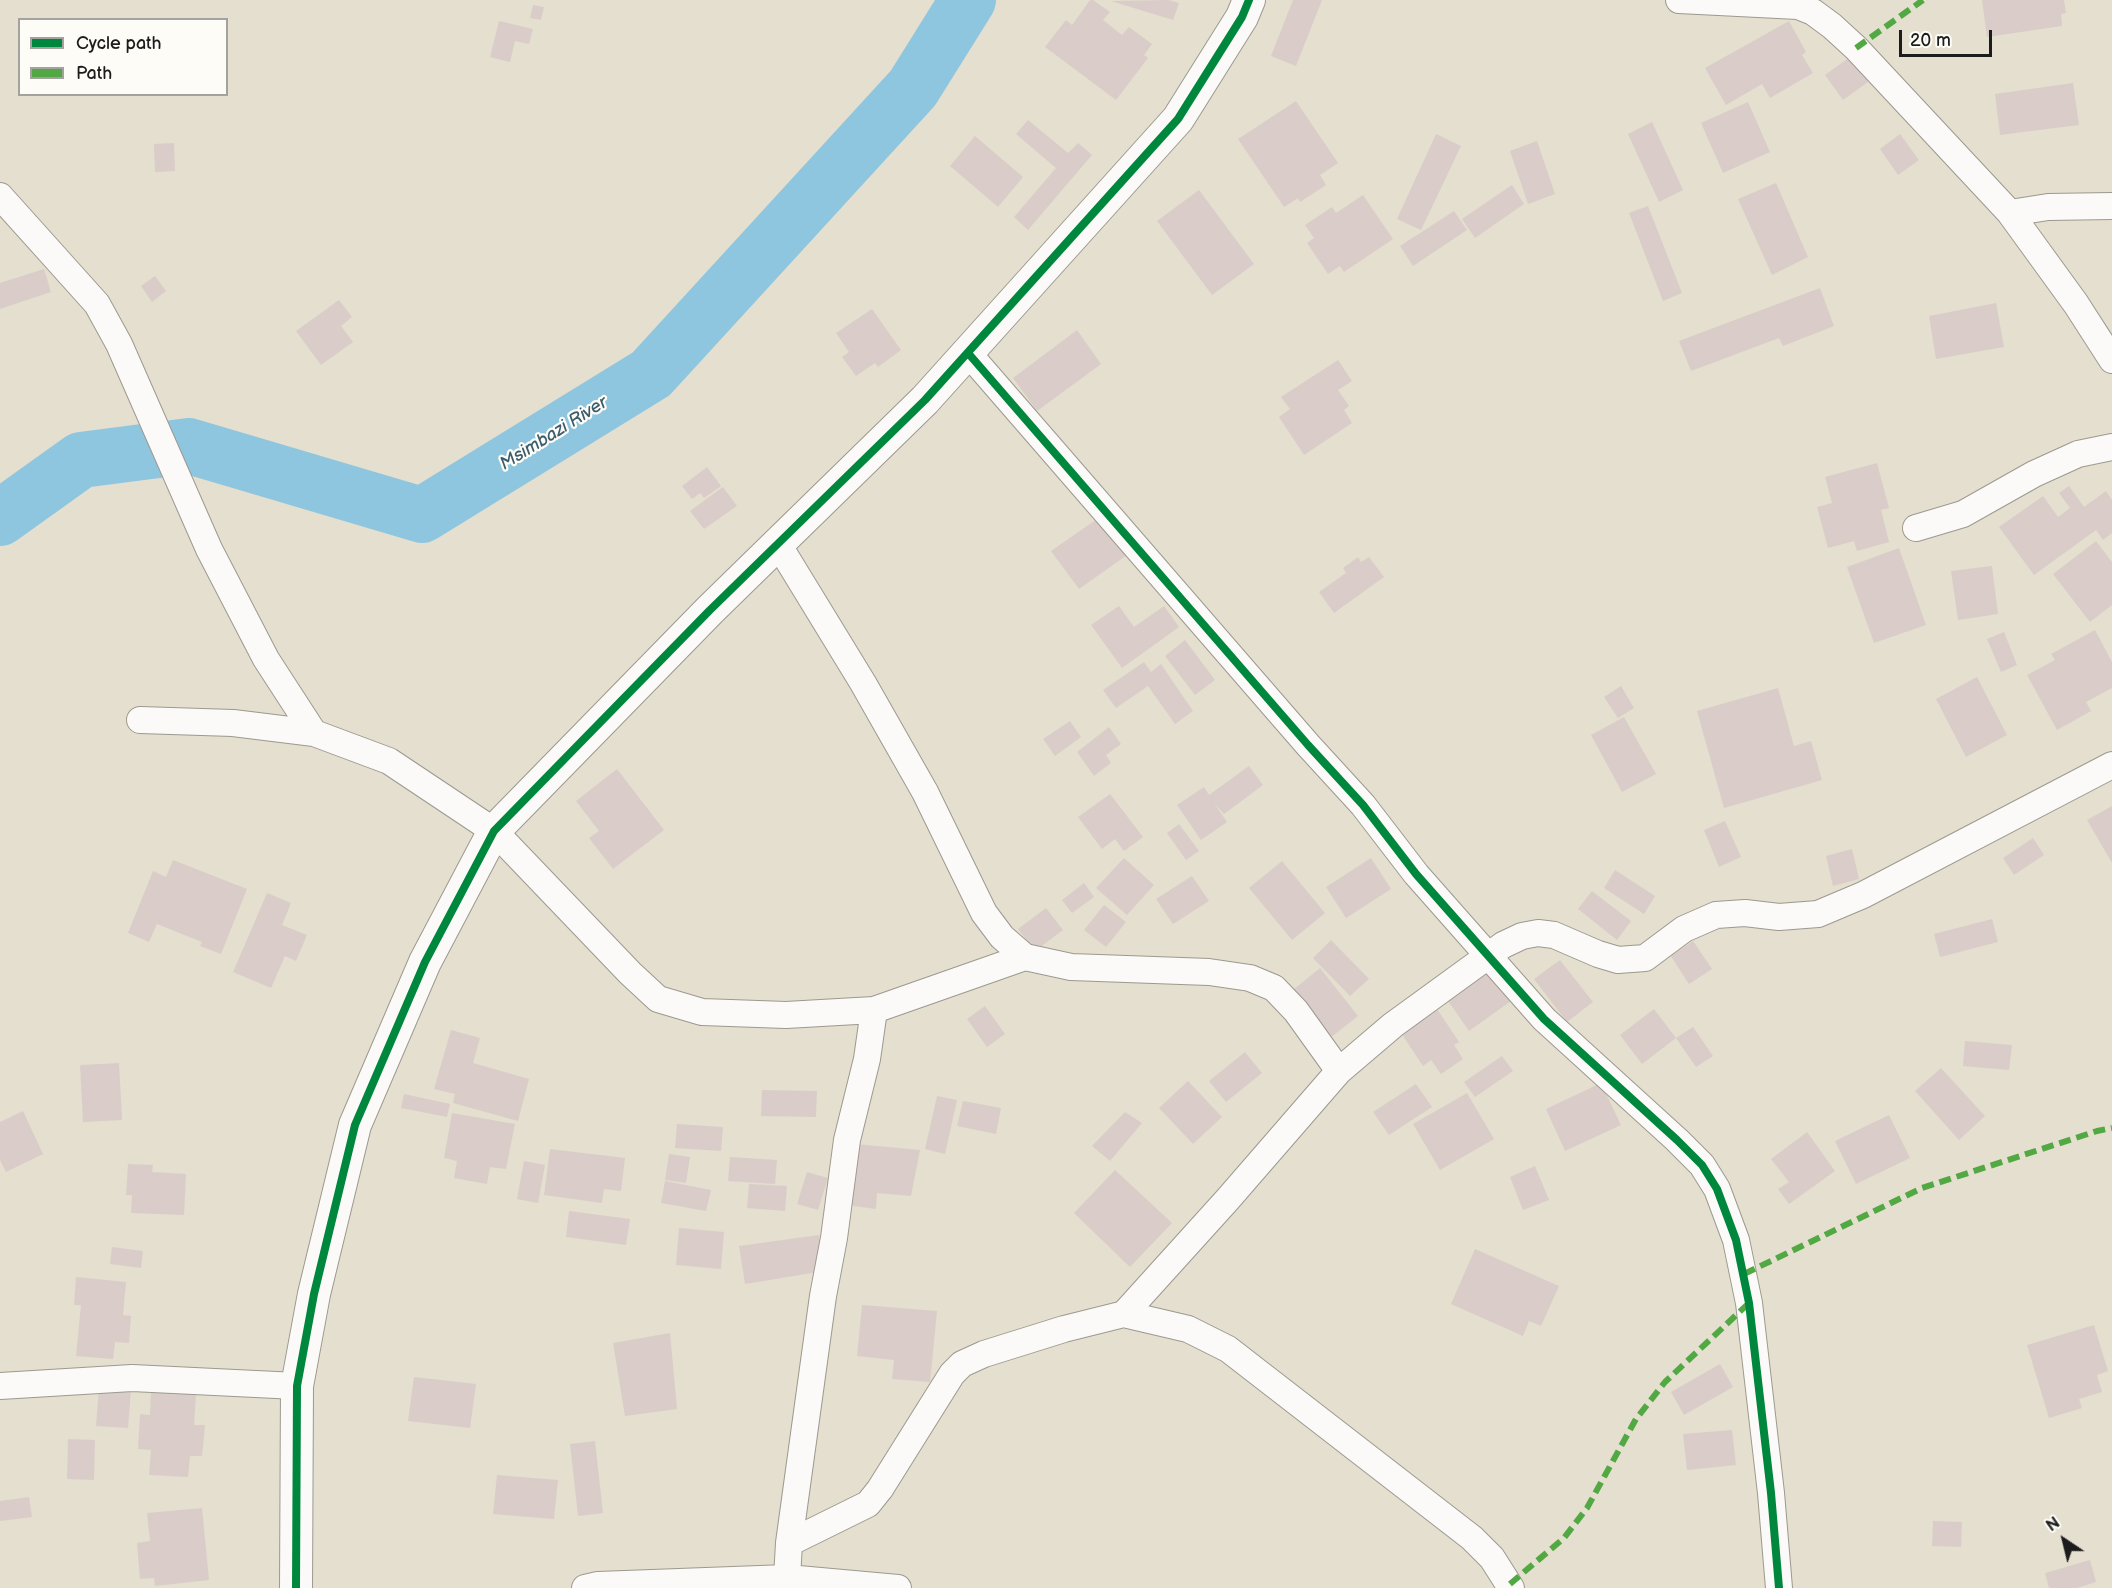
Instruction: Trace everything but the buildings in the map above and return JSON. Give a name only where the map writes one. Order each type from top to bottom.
[{"type":"street","points":[[296,1588],[297,1386],[314,1294],[355,1125],[425,962],[494,831],[710,610],[925,400],[1178,119],[1242,17],[1249,0]]},
{"type":"street","points":[[1679,0],[1798,6],[1813,12],[1856,48],[2010,213],[2076,304],[2112,360]]},
{"type":"street","points":[[0,196],[97,304],[119,344],[209,549],[266,659],[314,733]]},
{"type":"street","points":[[2010,213],[2048,207],[2112,206]]},
{"type":"street","points":[[968,352],[1308,745],[1363,805],[1416,874],[1544,1019],[1702,1164],[1717,1189],[1736,1240],[1749,1303],[1771,1493],[1779,1588]]},
{"type":"street","points":[[1916,528],[1963,514],[2034,474],[2078,454],[2112,447]]},
{"type":"street","points":[[778,544],[863,683],[925,792],[984,913],[1002,937],[1025,957],[1071,967],[1209,972],[1250,978],[1274,988],[1296,1011],[1339,1071]]},
{"type":"street","points":[[140,720],[233,723],[314,733],[389,761],[494,831],[658,999],[702,1012],[786,1016],[874,1010],[1025,957]]},
{"type":"street","points":[[1124,1314],[1339,1071],[1393,1025],[1503,945],[1522,936],[1538,933],[1554,935],[1618,960],[1645,958],[1684,929],[1716,915],[1745,913],[1779,917],[1818,914],[1863,895],[2112,765]]},
{"type":"street","points":[[787,1578],[789,1543],[823,1296],[834,1238],[847,1140],[867,1059],[874,1010]]},
{"type":"street","points":[[789,1543],[868,1504],[880,1489],[952,1374],[962,1364],[984,1354],[1041,1336],[1124,1314],[1188,1329],[1228,1349],[1472,1538],[1492,1558],[1511,1588]]},
{"type":"street","points":[[0,1386],[132,1378],[297,1386]]},
{"type":"street","points":[[585,1588],[598,1585],[787,1578],[898,1588]]},
{"type":"waterway","name":"Msimbazi River","points":[[0,518],[81,460],[189,446],[422,515],[651,374],[913,88],[968,0]]},
{"type":"marked path","points":[[1856,48],[1923,0]]},
{"type":"marked path","points":[[1744,1274],[1922,1188],[2112,1128]]},
{"type":"marked path","points":[[1510,1584],[1564,1538],[1587,1508],[1636,1419],[1665,1382],[1749,1303]]},
{"type":"cycle path","points":[[296,1588],[297,1386],[314,1294],[355,1125],[425,962],[494,831],[710,610],[925,400],[1178,119],[1242,17],[1249,0]]},
{"type":"cycle path","points":[[968,353],[1308,745],[1363,805],[1416,874],[1544,1019],[1702,1165],[1717,1189],[1736,1240],[1749,1303],[1771,1493],[1779,1588]]}]
